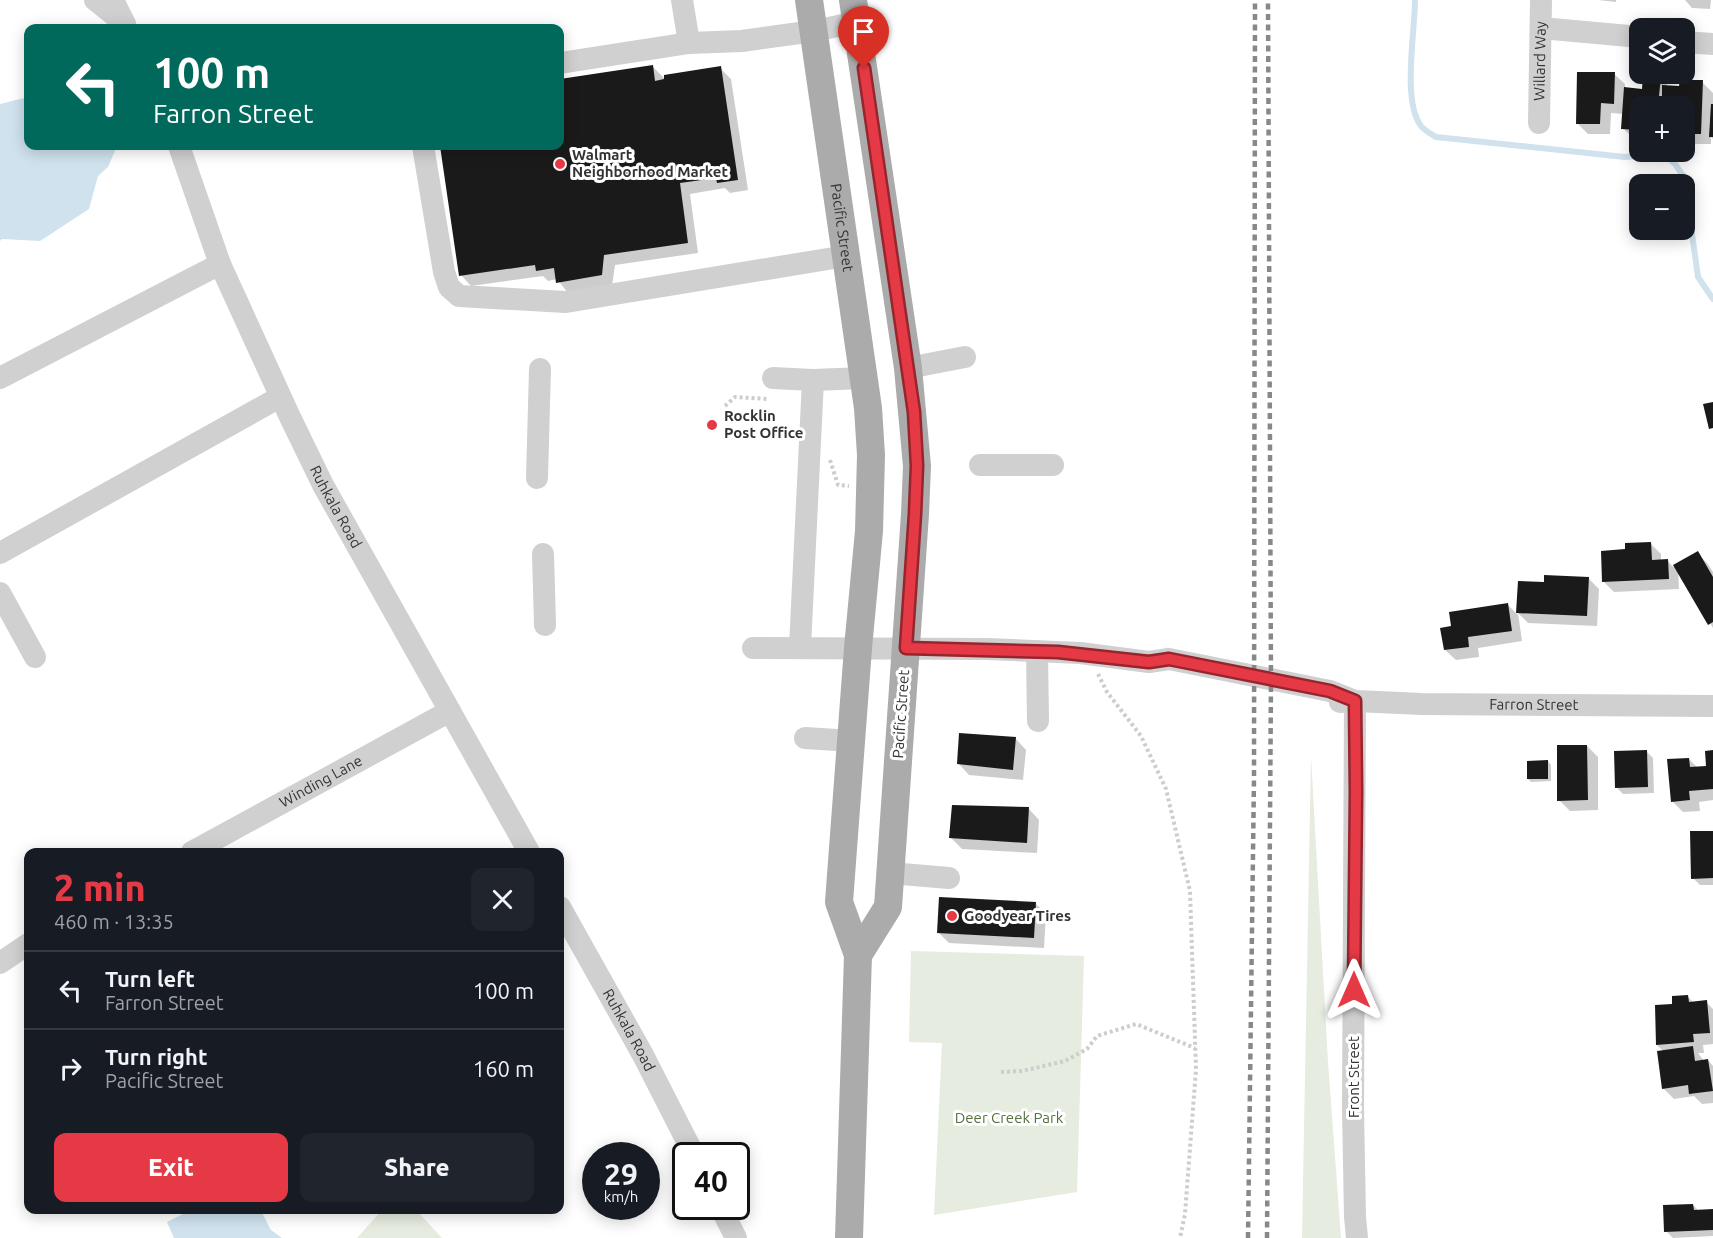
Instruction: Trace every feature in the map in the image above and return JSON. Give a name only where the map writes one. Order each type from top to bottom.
[{"type":"main road","name":"Pacific Street","points":[[809,0],[868,408],[871,476],[869,531],[839,902],[858,955],[849,1238]]},
{"type":"main road","name":"Pacific Street","points":[[855,11],[908,369],[917,466],[888,907],[858,955]]},
{"type":"street","points":[[95,0],[124,24]]},
{"type":"street","points":[[113,0],[125,24]]},
{"type":"street","points":[[682,0],[689,43]]},
{"type":"street","name":"Willard Way","points":[[1539,123],[1541,0]]},
{"type":"street","points":[[564,62],[689,43],[742,41],[814,32],[855,11]]},
{"type":"street","points":[[1541,28],[1629,36]]},
{"type":"street","points":[[1695,43],[1713,44]]},
{"type":"street","name":"Ruhkala Road","points":[[180,150],[220,264],[280,397],[324,485],[527,848]]},
{"type":"street","points":[[424,150],[444,272],[449,287],[459,296],[566,302],[846,256]]},
{"type":"street","points":[[0,378],[220,264]]},
{"type":"street","points":[[908,369],[965,357]]},
{"type":"street","points":[[537,478],[540,369]]},
{"type":"street","points":[[773,378],[813,380],[864,378]]},
{"type":"street","points":[[800,647],[813,380]]},
{"type":"street","points":[[0,553],[280,397]]},
{"type":"street","points":[[980,465],[1053,465]]},
{"type":"street","points":[[543,554],[545,625]]},
{"type":"street","points":[[0,593],[35,657]]},
{"type":"street","name":"Farron Street","points":[[753,648],[1037,651],[1092,654],[1149,662],[1169,659],[1330,691],[1355,701],[1422,704],[1713,706]]},
{"type":"street","points":[[1037,651],[1038,721]]},
{"type":"street","name":"Front Street","points":[[1355,701],[1353,1109],[1357,1238]]},
{"type":"street","name":"Winding Lane","points":[[199,848],[450,711]]},
{"type":"street","points":[[805,738],[852,741]]},
{"type":"street","points":[[890,873],[949,878]]},
{"type":"street","name":"Ruhkala Road","points":[[564,914],[643,1055],[687,1142]]},
{"type":"street","points":[[0,963],[24,947]]},
{"type":"street","points":[[727,1220],[736,1238]]},
{"type":"path","points":[[1092,654],[1098,675],[1107,692],[1142,736],[1166,789],[1190,891],[1196,1069],[1186,1203],[1180,1238]]},
{"type":"path","points":[[1001,1072],[1022,1071],[1065,1061],[1087,1049],[1097,1036],[1136,1024],[1195,1048]]},
{"type":"green space","points":[[1311,756],[1328,1062],[1341,1238],[1302,1238]]},
{"type":"green space","name":"Deer Creek Park","points":[[911,951],[1084,956],[1077,1192],[934,1215],[942,1043],[909,1042]]},
{"type":"green space","points":[[379,1214],[420,1214],[442,1238],[357,1238]]},
{"type":"water","points":[[24,98],[24,150],[115,150],[108,167],[98,176],[89,209],[40,241],[2,239],[0,241],[0,104]]},
{"type":"water","points":[[183,1214],[263,1214],[271,1230],[282,1238],[174,1238],[167,1222]]},
{"type":"building","name":"Walmart Neighborhood Market","points":[[653,65],[655,81],[664,79],[664,75],[721,66],[738,180],[717,183],[716,178],[680,183],[688,243],[604,255],[602,275],[556,283],[554,268],[536,271],[535,265],[459,276],[441,150],[564,150],[564,78]]},
{"type":"building","points":[[1577,72],[1615,72],[1614,104],[1601,103],[1600,124],[1576,124]]},
{"type":"building","points":[[1695,80],[1703,80],[1701,134],[1695,134],[1695,96],[1662,96],[1662,85],[1679,86],[1679,84],[1695,84]]},
{"type":"building","points":[[1642,84],[1660,84],[1659,96],[1629,96],[1629,129],[1621,129],[1624,87],[1642,89]]},
{"type":"building","points":[[1711,104],[1713,104],[1713,137],[1709,137]]},
{"type":"building","points":[[1713,402],[1713,428],[1709,429],[1703,404]]},
{"type":"building","points":[[1651,542],[1652,560],[1668,559],[1669,579],[1602,582],[1601,551],[1625,549],[1625,543]]},
{"type":"building","points":[[1698,551],[1713,577],[1713,622],[1708,625],[1673,565]]},
{"type":"building","points":[[1544,575],[1589,577],[1587,616],[1516,613],[1518,581],[1544,582]]},
{"type":"building","points":[[1508,603],[1512,631],[1468,637],[1469,647],[1444,650],[1440,628],[1451,626],[1449,612]]},
{"type":"building","points":[[959,733],[1016,737],[1013,770],[957,764]]},
{"type":"building","points":[[1557,745],[1587,745],[1588,800],[1557,801]]},
{"type":"building","points":[[1647,750],[1648,787],[1615,788],[1614,751]]},
{"type":"building","points":[[1713,750],[1713,789],[1689,791],[1690,800],[1671,802],[1667,759],[1689,758],[1690,767],[1706,766],[1705,751]]},
{"type":"building","points":[[1548,760],[1548,779],[1527,779],[1527,761]]},
{"type":"building","points":[[952,805],[1029,807],[1027,843],[949,838]]},
{"type":"building","points":[[1690,831],[1713,831],[1713,878],[1691,879]]},
{"type":"building","points":[[939,897],[1036,902],[1034,938],[937,933]]},
{"type":"building","points":[[1688,995],[1689,1002],[1707,1000],[1710,1033],[1693,1034],[1694,1042],[1656,1045],[1655,1005],[1672,1004],[1672,996]]},
{"type":"building","points":[[1693,1046],[1695,1061],[1708,1059],[1713,1091],[1689,1094],[1688,1085],[1662,1089],[1657,1051]]},
{"type":"building","points":[[1693,1204],[1694,1210],[1713,1209],[1713,1230],[1664,1232],[1663,1205]]},
{"type":"waterway","points":[[1415,0],[1411,84],[1415,115],[1422,127],[1436,137],[1625,157],[1664,154],[1684,177],[1698,277],[1713,299]]},
{"type":"railway","points":[[1248,1238],[1254,777],[1255,0]]},
{"type":"railway","points":[[1267,1238],[1271,680],[1268,0]]},
{"type":"place","name":"Walmart Neighborhood Market","points":[[560,164]]},
{"type":"place","name":"Rocklin Post Office","points":[[712,425]]},
{"type":"place","name":"Goodyear Tires","points":[[952,916]]},
{"type":"route","points":[[864,68],[914,412],[917,466],[906,648],[1080,653],[1149,662],[1169,659],[1330,691],[1355,701],[1354,990]]}]
